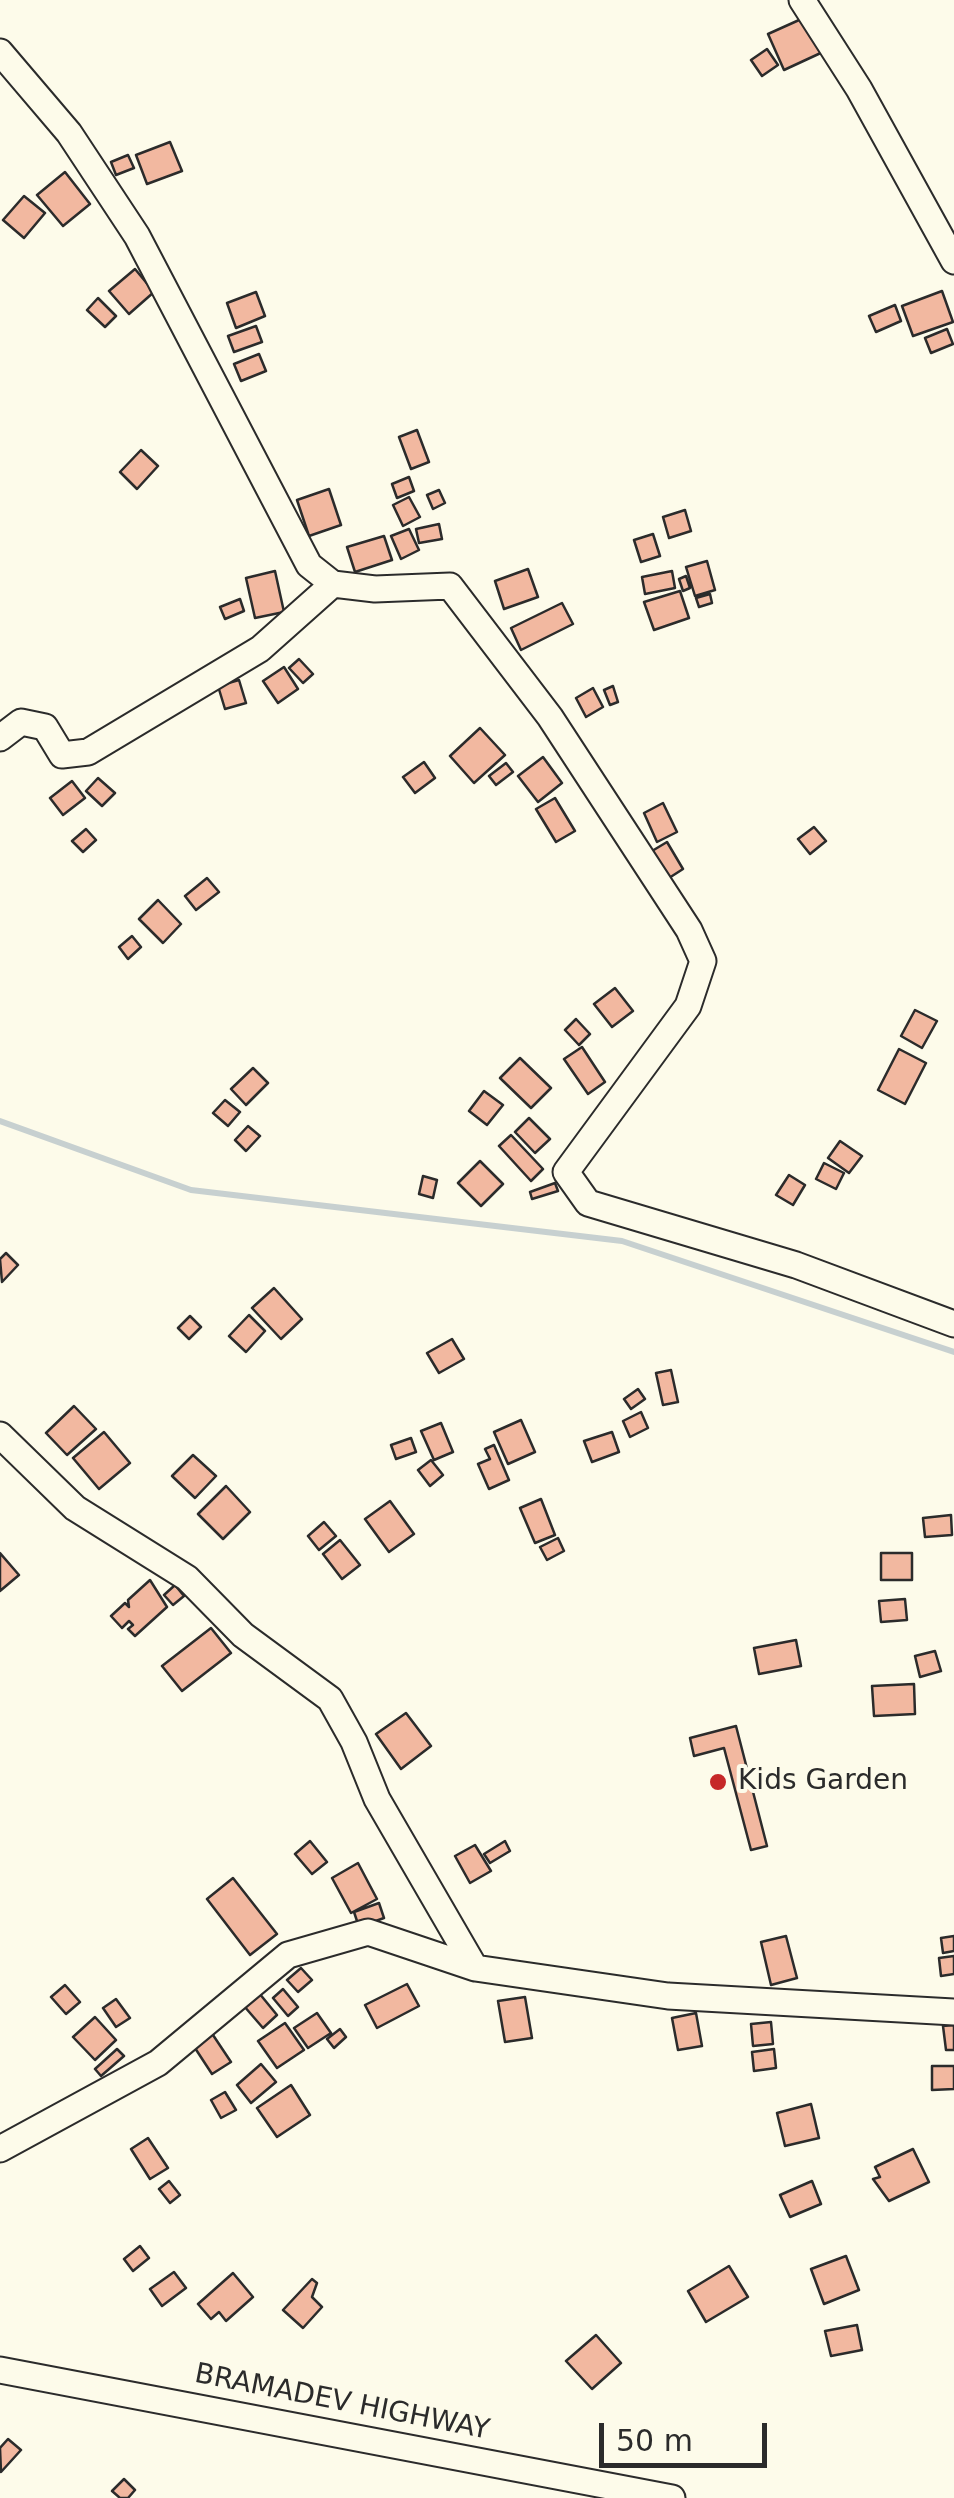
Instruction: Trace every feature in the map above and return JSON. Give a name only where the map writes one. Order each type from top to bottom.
[{"type":"street","points":[[802,0],[858,89],[954,261]]},
{"type":"street","points":[[0,52],[69,134],[137,236],[309,565],[332,584],[375,589],[450,586],[550,717],[689,930],[703,960],[688,1006],[566,1172],[588,1204],[796,1266],[954,1324]]},
{"type":"street","points":[[0,738],[21,722],[45,726],[62,755],[88,752],[260,650],[332,584]]},
{"type":"street","points":[[0,1434],[75,1508],[187,1578],[243,1635],[330,1699],[354,1742],[377,1799],[476,1968]]},
{"type":"street","points":[[0,2149],[158,2063],[288,1955],[368,1932],[476,1968],[668,1996],[954,2012]]},
{"type":"street","name":"BRAMADEV HIGHWAY","points":[[0,2370],[255,2415],[672,2498]]},
{"type":"building","points":[[808,16],[825,51],[784,70],[768,34]]},
{"type":"building","points":[[767,49],[778,65],[762,76],[751,60]]},
{"type":"building","points":[[170,142],[182,171],[147,184],[136,155]]},
{"type":"building","points":[[128,155],[134,168],[116,175],[111,162]]},
{"type":"building","points":[[65,172],[90,204],[63,226],[37,195]]},
{"type":"building","points":[[24,196],[45,213],[24,238],[3,220]]},
{"type":"building","points":[[135,269],[154,292],[129,314],[109,291]]},
{"type":"building","points":[[942,291],[953,322],[913,336],[902,306]]},
{"type":"building","points":[[256,292],[265,316],[236,328],[227,303]]},
{"type":"building","points":[[98,298],[116,316],[105,327],[87,310]]},
{"type":"building","points":[[895,305],[901,321],[876,332],[869,316]]},
{"type":"building","points":[[256,326],[262,342],[234,352],[228,336]]},
{"type":"building","points":[[947,329],[953,344],[931,353],[925,338]]},
{"type":"building","points":[[259,354],[266,371],[241,381],[234,364]]},
{"type":"building","points":[[417,430],[429,462],[411,469],[399,437]]},
{"type":"building","points":[[141,450],[158,466],[137,489],[120,472]]},
{"type":"building","points":[[409,477],[414,491],[397,498],[392,484]]},
{"type":"building","points":[[329,489],[341,525],[309,536],[297,500]]},
{"type":"building","points":[[439,490],[445,503],[433,509],[427,495]]},
{"type":"building","points":[[409,497],[420,517],[403,526],[393,505]]},
{"type":"building","points":[[685,510],[691,531],[669,538],[663,517]]},
{"type":"building","points":[[439,524],[442,539],[419,543],[416,529]]},
{"type":"building","points":[[409,529],[419,550],[401,559],[391,536]]},
{"type":"building","points":[[653,534],[660,556],[641,562],[634,540]]},
{"type":"building","points":[[384,536],[392,560],[355,572],[347,547]]},
{"type":"building","points":[[707,561],[715,590],[695,596],[686,567]]},
{"type":"building","points":[[528,569],[538,597],[504,609],[495,581]]},
{"type":"building","points":[[275,571],[284,612],[255,618],[246,578]]},
{"type":"building","points":[[672,571],[675,588],[645,594],[642,577]]},
{"type":"building","points":[[686,576],[690,588],[683,591],[679,579]]},
{"type":"building","points":[[680,591],[689,618],[654,630],[644,602]]},
{"type":"building","points":[[710,594],[712,603],[699,607],[696,598]]},
{"type":"building","points":[[240,599],[244,611],[225,619],[220,607]]},
{"type":"building","points":[[562,603],[573,624],[521,650],[511,628]]},
{"type":"building","points":[[299,659],[313,674],[303,683],[289,668]]},
{"type":"building","points":[[284,667],[298,689],[278,703],[263,681]]},
{"type":"building","points":[[239,680],[246,703],[225,709],[218,686]]},
{"type":"building","points":[[613,686],[618,702],[610,705],[604,690]]},
{"type":"building","points":[[593,688],[603,707],[586,717],[576,698]]},
{"type":"building","points":[[480,728],[505,755],[474,783],[450,756]]},
{"type":"building","points":[[543,757],[562,783],[538,802],[518,776]]},
{"type":"building","points":[[424,762],[435,778],[415,793],[403,777]]},
{"type":"building","points":[[506,763],[513,772],[496,785],[489,776]]},
{"type":"building","points":[[98,778],[115,793],[102,806],[86,791]]},
{"type":"building","points":[[72,781],[85,798],[63,815],[50,798]]},
{"type":"building","points":[[555,798],[575,831],[556,842],[536,809]]},
{"type":"building","points":[[663,803],[677,832],[657,842],[644,813]]},
{"type":"building","points":[[814,827],[826,841],[810,854],[798,839]]},
{"type":"building","points":[[86,829],[96,840],[83,852],[72,841]]},
{"type":"building","points":[[667,842],[683,869],[669,878],[652,851]]},
{"type":"building","points":[[207,878],[219,892],[196,910],[185,896]]},
{"type":"building","points":[[158,900],[181,924],[163,943],[139,919]]},
{"type":"building","points":[[132,936],[141,947],[128,959],[119,947]]},
{"type":"building","points":[[615,988],[633,1011],[612,1027],[594,1004]]},
{"type":"building","points":[[915,1010],[937,1021],[922,1048],[901,1036]]},
{"type":"building","points":[[576,1019],[590,1034],[579,1045],[565,1030]]},
{"type":"building","points":[[582,1047],[605,1082],[588,1094],[564,1059]]},
{"type":"building","points":[[899,1049],[926,1063],[905,1104],[878,1090]]},
{"type":"building","points":[[520,1058],[551,1088],[531,1108],[500,1078]]},
{"type":"building","points":[[253,1068],[268,1083],[246,1105],[231,1089]]},
{"type":"building","points":[[484,1091],[503,1105],[487,1125],[469,1111]]},
{"type":"building","points":[[225,1100],[240,1112],[228,1126],[213,1113]]},
{"type":"building","points":[[529,1118],[550,1139],[535,1153],[515,1132]]},
{"type":"building","points":[[248,1126],[260,1136],[246,1151],[235,1140]]},
{"type":"building","points":[[511,1135],[543,1169],[531,1181],[499,1146]]},
{"type":"building","points":[[840,1141],[862,1156],[849,1173],[828,1158]]},
{"type":"building","points":[[480,1161],[503,1184],[481,1206],[458,1183]]},
{"type":"building","points":[[824,1163],[844,1173],[836,1189],[816,1179]]},
{"type":"building","points":[[789,1175],[805,1185],[793,1205],[776,1195]]},
{"type":"building","points":[[423,1176],[437,1180],[433,1198],[419,1194]]},
{"type":"building","points":[[555,1183],[558,1191],[532,1199],[530,1192]]},
{"type":"building","points":[[6,1253],[18,1265],[2,1282],[0,1259]]},
{"type":"building","points":[[274,1288],[302,1319],[281,1339],[252,1308]]},
{"type":"building","points":[[249,1315],[265,1331],[246,1352],[229,1336]]},
{"type":"building","points":[[190,1316],[201,1327],[189,1339],[178,1328]]},
{"type":"building","points":[[452,1339],[464,1359],[439,1373],[427,1353]]},
{"type":"building","points":[[671,1370],[678,1402],[663,1405],[656,1373]]},
{"type":"building","points":[[638,1389],[645,1399],[631,1409],[624,1399]]},
{"type":"building","points":[[74,1406],[96,1429],[67,1455],[46,1433]]},
{"type":"building","points":[[641,1412],[648,1428],[630,1437],[623,1421]]},
{"type":"building","points":[[521,1420],[535,1452],[508,1464],[494,1432]]},
{"type":"building","points":[[441,1423],[453,1452],[434,1460],[421,1431]]},
{"type":"building","points":[[104,1432],[130,1463],[99,1489],[73,1458]]},
{"type":"building","points":[[612,1432],[619,1452],[592,1462],[584,1441]]},
{"type":"building","points":[[411,1438],[416,1452],[396,1459],[391,1445]]},
{"type":"building","points":[[494,1445],[509,1480],[489,1489],[478,1464],[490,1459],[485,1449]]},
{"type":"building","points":[[193,1455],[216,1476],[195,1498],[172,1476]]},
{"type":"building","points":[[431,1460],[443,1475],[430,1486],[418,1470]]},
{"type":"building","points":[[226,1486],[250,1512],[223,1539],[198,1514]]},
{"type":"building","points":[[541,1499],[555,1535],[535,1543],[520,1508]]},
{"type":"building","points":[[390,1501],[414,1534],[389,1552],[365,1519]]},
{"type":"building","points":[[951,1515],[952,1535],[925,1537],[923,1518]]},
{"type":"building","points":[[324,1522],[336,1536],[319,1550],[308,1536]]},
{"type":"building","points":[[558,1538],[564,1551],[547,1560],[540,1547]]},
{"type":"building","points":[[340,1540],[360,1565],[342,1579],[323,1554]]},
{"type":"building","points":[[0,1553],[19,1575],[0,1591]]},
{"type":"building","points":[[881,1553],[912,1553],[912,1580],[881,1580]]},
{"type":"building","points":[[150,1580],[167,1607],[135,1636],[128,1629],[133,1625],[129,1621],[122,1628],[111,1616],[125,1603],[129,1607],[128,1600]]},
{"type":"building","points":[[175,1585],[184,1596],[173,1605],[164,1595]]},
{"type":"building","points":[[905,1599],[907,1620],[881,1622],[879,1601]]},
{"type":"building","points":[[211,1628],[231,1653],[182,1691],[162,1666]]},
{"type":"building","points":[[796,1640],[801,1666],[759,1674],[754,1648]]},
{"type":"building","points":[[935,1651],[941,1671],[920,1677],[915,1656]]},
{"type":"building","points":[[914,1684],[915,1714],[874,1716],[872,1686]]},
{"type":"building","points":[[406,1713],[431,1746],[401,1769],[376,1734]]},
{"type":"building","points":[[736,1726],[767,1846],[751,1850],[724,1748],[694,1756],[690,1738]]},
{"type":"building","points":[[310,1841],[327,1862],[312,1874],[295,1854]]},
{"type":"building","points":[[505,1841],[510,1851],[490,1863],[484,1854]]},
{"type":"building","points":[[475,1845],[491,1871],[470,1883],[455,1856]]},
{"type":"building","points":[[358,1863],[377,1899],[351,1913],[332,1878]]},
{"type":"building","points":[[233,1878],[277,1934],[250,1955],[207,1899]]},
{"type":"building","points":[[379,1903],[384,1918],[359,1927],[354,1912]]},
{"type":"building","points":[[786,1936],[797,1978],[771,1985],[761,1942]]},
{"type":"building","points":[[954,1936],[954,1951],[943,1953],[941,1938]]},
{"type":"building","points":[[954,1956],[954,1974],[941,1976],[939,1958]]},
{"type":"building","points":[[301,1968],[312,1980],[298,1992],[287,1980]]},
{"type":"building","points":[[407,1984],[419,2006],[377,2028],[365,2005]]},
{"type":"building","points":[[65,1985],[80,2002],[66,2014],[51,1997]]},
{"type":"building","points":[[283,1989],[298,2007],[288,2016],[273,1998]]},
{"type":"building","points":[[259,1993],[277,2015],[263,2028],[244,2006]]},
{"type":"building","points":[[525,1997],[532,2038],[505,2042],[498,2001]]},
{"type":"building","points":[[116,1999],[130,2018],[116,2027],[103,2008]]},
{"type":"building","points":[[317,2013],[331,2033],[308,2048],[294,2028]]},
{"type":"building","points":[[696,2013],[702,2046],[678,2050],[672,2018]]},
{"type":"building","points":[[95,2017],[116,2040],[95,2060],[73,2037]]},
{"type":"building","points":[[771,2022],[773,2044],[753,2046],[751,2024]]},
{"type":"building","points":[[285,2023],[304,2050],[277,2068],[258,2041]]},
{"type":"building","points":[[954,2025],[954,2050],[946,2050],[943,2026]]},
{"type":"building","points":[[340,2029],[346,2037],[334,2048],[327,2039]]},
{"type":"building","points":[[211,2032],[231,2062],[212,2074],[193,2045]]},
{"type":"building","points":[[117,2049],[124,2056],[101,2076],[95,2069]]},
{"type":"building","points":[[774,2049],[776,2068],[754,2071],[752,2052]]},
{"type":"building","points":[[261,2064],[276,2082],[251,2103],[237,2085]]},
{"type":"building","points":[[932,2066],[954,2066],[954,2089],[932,2090]]},
{"type":"building","points":[[291,2085],[310,2115],[277,2137],[257,2108]]},
{"type":"building","points":[[225,2092],[236,2110],[221,2118],[211,2100]]},
{"type":"building","points":[[811,2104],[819,2138],[785,2146],[777,2113]]},
{"type":"building","points":[[148,2138],[168,2168],[150,2179],[131,2149]]},
{"type":"building","points":[[913,2149],[929,2182],[889,2201],[873,2179],[880,2177],[875,2167]]},
{"type":"building","points":[[169,2181],[180,2195],[170,2203],[159,2189]]},
{"type":"building","points":[[812,2181],[821,2204],[790,2217],[780,2195]]},
{"type":"building","points":[[140,2246],[149,2258],[133,2271],[124,2259]]},
{"type":"building","points":[[846,2256],[859,2290],[824,2304],[811,2269]]},
{"type":"building","points":[[729,2266],[748,2297],[706,2322],[688,2291]]},
{"type":"building","points":[[174,2272],[186,2288],[162,2306],[150,2289]]},
{"type":"building","points":[[233,2273],[253,2297],[226,2321],[219,2312],[211,2319],[198,2304]]},
{"type":"building","points":[[312,2279],[317,2283],[312,2297],[322,2307],[303,2328],[283,2310]]},
{"type":"building","points":[[857,2325],[862,2350],[831,2356],[825,2331]]},
{"type":"building","points":[[596,2335],[621,2363],[592,2389],[566,2361]]},
{"type":"building","points":[[8,2439],[21,2450],[1,2472],[0,2448]]},
{"type":"building","points":[[124,2479],[135,2490],[128,2498],[120,2498],[112,2491]]},
{"type":"waterway","points":[[0,1121],[191,1190],[622,1241],[954,1352]]},
{"type":"place","name":"Kids Garden","points":[[718,1782]]}]
